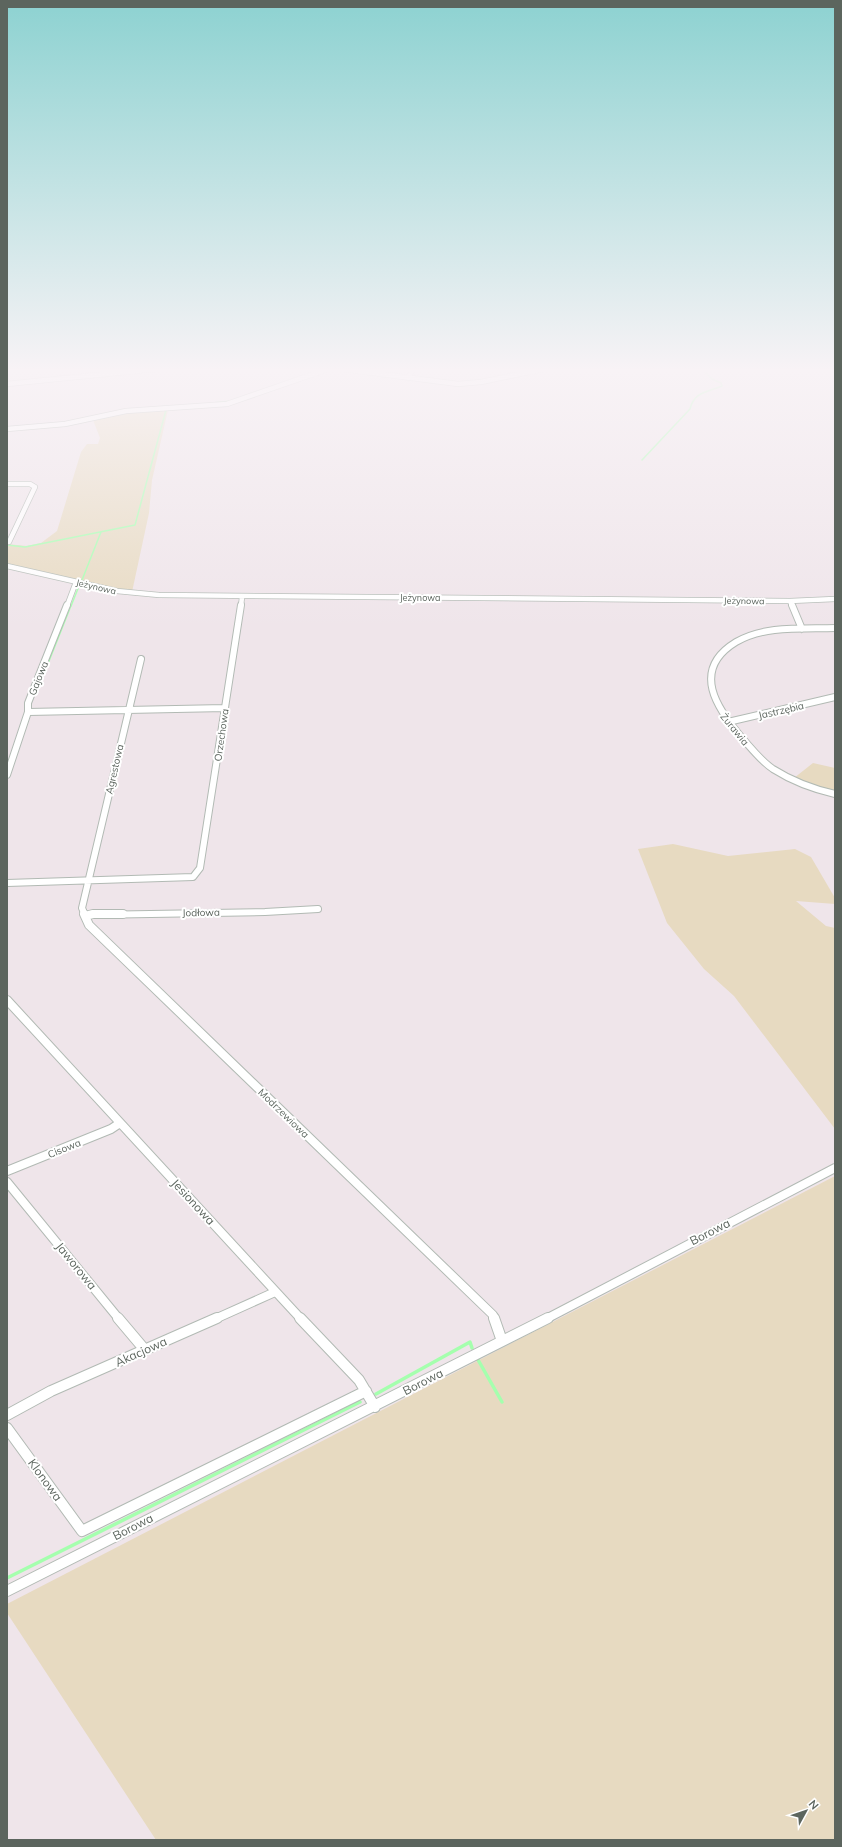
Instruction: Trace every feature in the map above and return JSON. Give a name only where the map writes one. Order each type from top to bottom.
[{"type":"street","points":[[7,542],[9,542],[35,487],[30,484],[8,484]]},
{"type":"street","name":"Jeżynowa","points":[[7,566],[131,594],[242,597],[790,601],[835,599]]},
{"type":"street","name":"Gajowa","points":[[7,775],[28,712],[28,703],[76,582]]},
{"type":"street","name":"Orzechowa","points":[[88,880],[193,877],[200,868],[242,597]]},
{"type":"street","points":[[790,601],[802,629]]},
{"type":"street","name":"Żurawia","points":[[835,628],[760,633],[739,642],[727,649],[723,654],[714,669],[710,686],[716,704],[728,722],[771,768],[801,784],[835,794]]},
{"type":"street","name":"Agrestowa","points":[[88,880],[141,659]]},
{"type":"street","name":"Jastrzębia","points":[[728,722],[835,697]]},
{"type":"street","points":[[28,712],[225,708]]},
{"type":"street","points":[[7,883],[88,880],[82,908],[85,916]]},
{"type":"street","name":"Jodłowa","points":[[85,916],[93,914],[265,912],[318,909]]},
{"type":"street","name":"Modrzewiowa","points":[[85,916],[89,926],[493,1315],[502,1341]]},
{"type":"street","name":"Jesionowa","points":[[7,1000],[275,1292],[360,1380],[375,1407]]},
{"type":"street","name":"Cisowa","points":[[7,1171],[112,1129],[120,1123]]},
{"type":"street","name":"Borowa","points":[[7,1591],[516,1335],[648,1264],[835,1168]]},
{"type":"street","name":"Jaworowa","points":[[7,1182],[146,1350]]},
{"type":"street","name":"Akacjowa","points":[[7,1415],[51,1391],[275,1292]]},
{"type":"street","name":"Borowa","points":[[82,1531],[366,1391]]},
{"type":"street","name":"Klonowa","points":[[7,1428],[82,1531]]},
{"type":"shaded area","points":[[80,455],[158,455],[152,480],[149,513],[132,592],[7,564],[7,544],[27,546],[41,543],[57,531]]},
{"type":"shaded area","points":[[813,763],[835,768],[835,792],[794,778]]},
{"type":"shaded area","points":[[673,844],[728,856],[795,849],[811,857],[835,898],[835,904],[796,901],[826,926],[835,928],[835,1129],[734,996],[704,969],[667,923],[638,849]]},
{"type":"shaded area","points":[[835,1176],[835,1840],[156,1840],[7,1613],[7,1604]]},
{"type":"waterway","points":[[7,545],[25,547],[135,525],[154,455]]},
{"type":"waterway","points":[[642,460],[647,455]]},
{"type":"waterway","points":[[82,580],[101,532]]},
{"type":"waterway","points":[[71,606],[79,586]]},
{"type":"waterway","points":[[38,688],[71,605]]},
{"type":"waterway","points":[[376,1394],[470,1342],[472,1348]]},
{"type":"waterway","points":[[477,1358],[502,1402]]},
{"type":"waterway","points":[[7,1578],[360,1402]]}]
